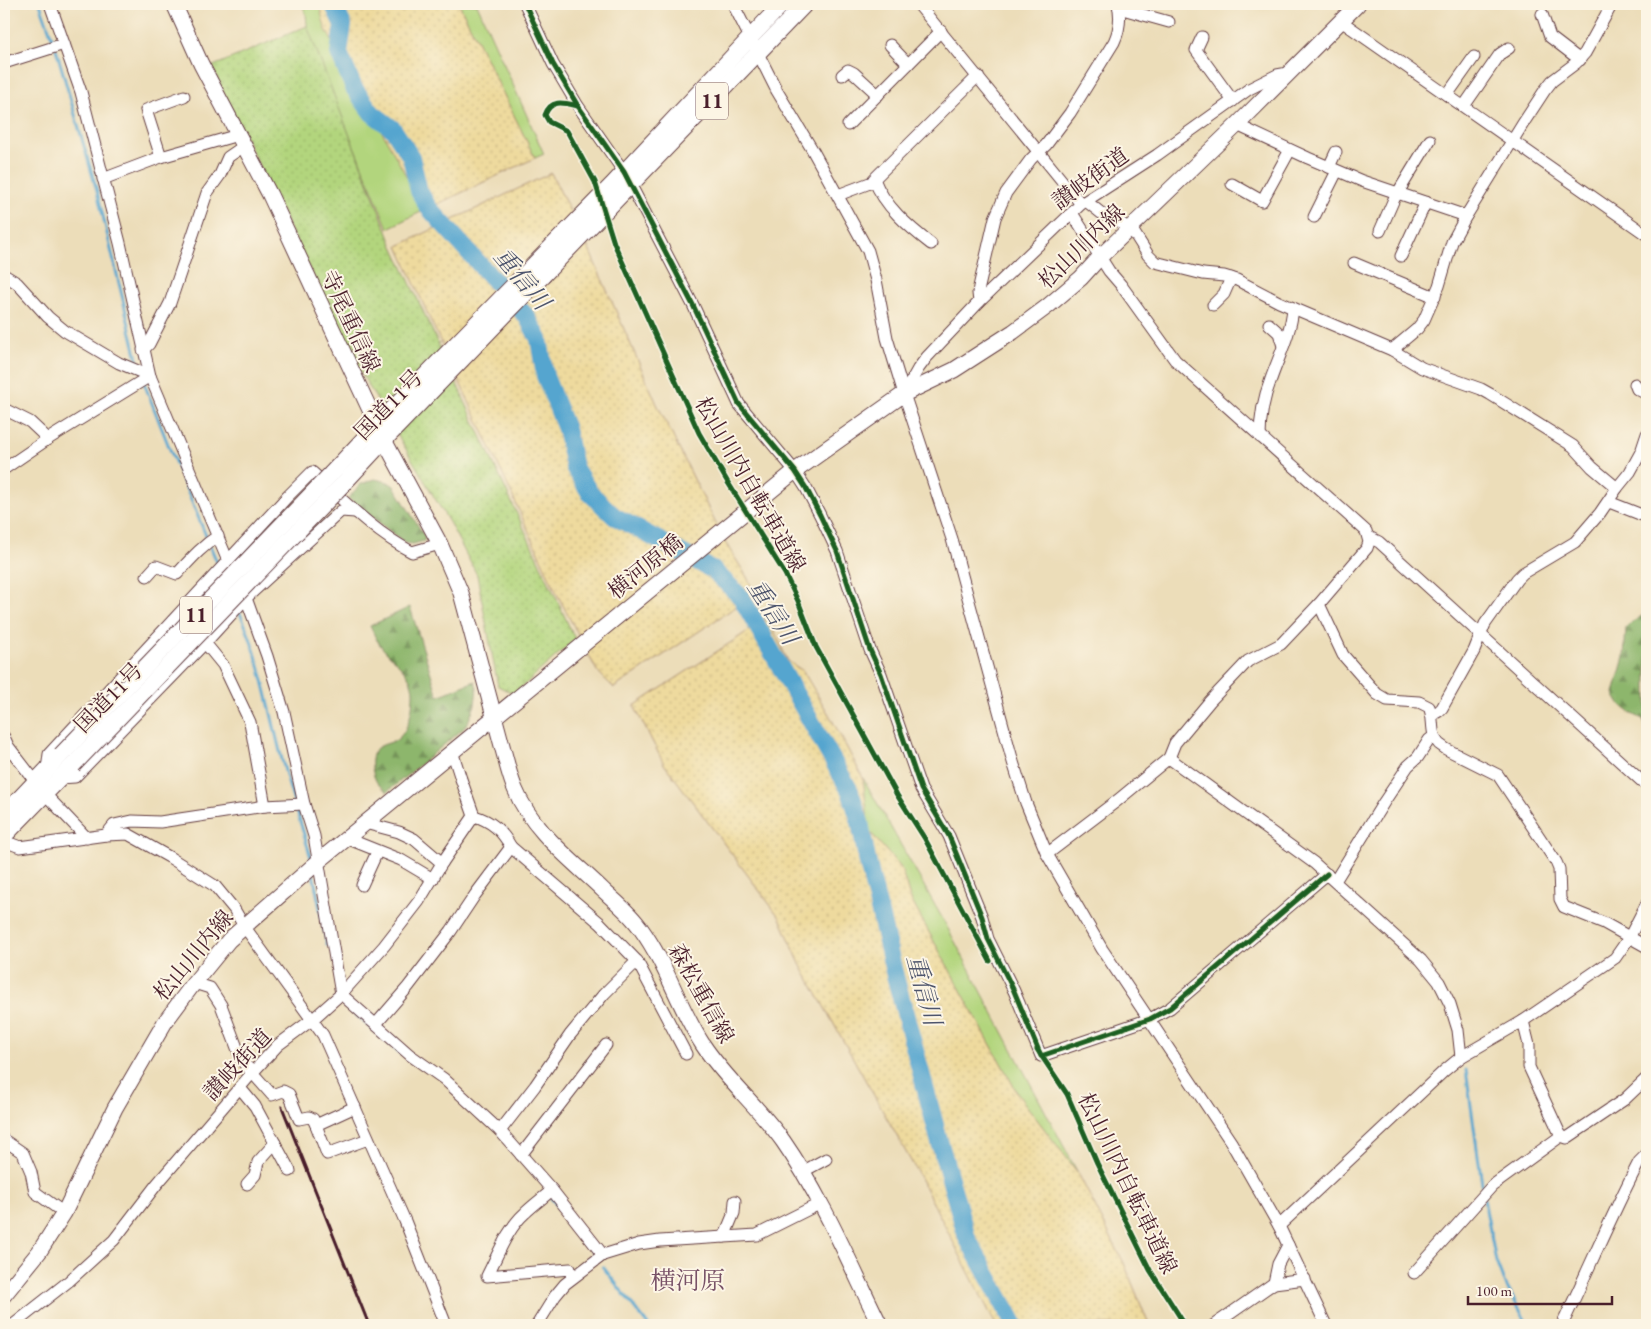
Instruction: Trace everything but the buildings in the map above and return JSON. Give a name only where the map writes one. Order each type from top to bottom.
[{"type":"highway","name":"国道11号","points":[[621,185],[750,37],[782,4]]},
{"type":"highway","name":"国道11号","points":[[4,836],[40,788],[380,432],[621,185],[758,54],[805,4]]},
{"type":"highway","name":"国道11号","points":[[4,814],[40,788]]},
{"type":"main road","name":"寺尾重信線","points":[[174,4],[202,64],[270,195],[380,432],[440,544],[462,593],[495,717]]},
{"type":"main road","name":"松山川内線","points":[[795,471],[904,394],[954,370],[1013,332],[1048,306],[1081,278],[1100,257],[1358,4]]},
{"type":"main road","name":"横河原橋","points":[[522,694],[795,471]]},
{"type":"main road","name":"松山川内線","points":[[4,1295],[38,1252],[64,1212],[115,1108],[164,1022],[230,940],[346,838],[522,694]]},
{"type":"main road","name":"森松重信線","points":[[495,717],[515,790],[533,820],[545,835],[625,910],[640,927],[652,945],[684,1012],[705,1048],[781,1139],[802,1172],[880,1325]]},
{"type":"street","points":[[50,4],[81,92],[120,243],[150,376],[228,561],[246,598],[267,656],[284,712],[304,804],[314,836],[319,861],[339,996],[376,1024],[410,1055],[444,1079],[500,1131],[603,1255]]},
{"type":"street","points":[[524,4],[542,42],[621,185],[692,305],[739,404],[795,471],[806,488],[837,551],[920,789],[949,836],[982,918],[988,939],[1014,991],[1041,1056],[1150,1019],[1170,1008],[1331,877],[1408,766],[1418,757],[1433,737],[1432,715],[1429,707],[1424,704],[1388,700],[1377,694],[1343,655],[1319,604]]},
{"type":"street","points":[[724,4],[735,7],[778,91],[861,236],[873,266],[887,338],[952,539],[1013,762],[1026,802],[1047,854],[1102,949],[1231,1142],[1288,1245],[1326,1325]]},
{"type":"street","points":[[918,4],[1084,203],[1100,213],[1119,221],[1130,229],[1155,262],[1203,274],[1231,278],[1292,309],[1392,350],[1422,368],[1481,389],[1573,446],[1592,467],[1617,488]]},
{"type":"street","points":[[1392,350],[1420,324],[1435,297],[1448,250],[1466,216],[1545,90],[1552,81],[1580,60],[1592,43],[1612,4]]},
{"type":"street","points":[[1118,6],[1154,23],[1169,22]]},
{"type":"street","points":[[979,302],[978,292],[997,212],[1006,194],[1025,167],[1040,152],[1070,113],[1114,42],[1118,32],[1120,16],[1118,6]]},
{"type":"street","points":[[1542,14],[1550,37],[1580,60]]},
{"type":"street","points":[[1342,20],[1647,235]]},
{"type":"street","points":[[847,123],[878,95],[941,31]]},
{"type":"street","points":[[1202,37],[1196,50],[1233,101]]},
{"type":"street","points":[[4,64],[64,44]]},
{"type":"street","points":[[890,45],[908,64]]},
{"type":"street","points":[[1464,106],[1500,54],[1509,48]]},
{"type":"street","points":[[1447,95],[1474,57]]},
{"type":"street","points":[[842,75],[848,70],[854,73],[878,95]]},
{"type":"street","name":"讃岐街道","points":[[904,394],[927,357],[979,302],[1072,213],[1233,101],[1264,81],[1277,75],[1288,73]]},
{"type":"street","points":[[931,244],[900,217],[882,194],[874,179],[978,76]]},
{"type":"street","points":[[161,157],[146,110],[184,96]]},
{"type":"street","points":[[1236,125],[1362,181],[1466,216]]},
{"type":"street","points":[[103,178],[161,157],[241,140]]},
{"type":"street","points":[[144,350],[170,303],[208,193],[220,175],[228,157],[241,140]]},
{"type":"street","points":[[1380,231],[1398,193],[1430,140]]},
{"type":"street","points":[[1232,184],[1262,201],[1290,150]]},
{"type":"street","points":[[1314,217],[1333,169],[1336,152]]},
{"type":"street","points":[[838,195],[875,181]]},
{"type":"street","points":[[1401,256],[1426,202]]},
{"type":"street","points":[[1047,854],[1169,758],[1175,743],[1210,701],[1248,661],[1281,644],[1319,604],[1367,548],[1369,542],[1366,531],[1176,360],[1100,257],[1072,213]]},
{"type":"street","points":[[1354,264],[1435,297]]},
{"type":"street","points":[[4,275],[17,282],[65,332],[119,363],[150,376]]},
{"type":"street","points":[[1213,305],[1224,294],[1231,278]]},
{"type":"street","points":[[1260,437],[1260,427],[1267,391],[1284,346],[1292,309]]},
{"type":"street","points":[[1269,324],[1279,333],[1284,346]]},
{"type":"street","points":[[4,469],[48,439],[150,376]]},
{"type":"street","points":[[1635,384],[1637,389],[1647,394]]},
{"type":"street","points":[[4,409],[30,422],[48,439]]},
{"type":"street","points":[[1432,715],[1442,708],[1470,659],[1490,616],[1517,579],[1523,573],[1575,542],[1609,502],[1630,472],[1641,452],[1647,434]]},
{"type":"street","points":[[355,512],[341,511],[246,598],[75,777],[54,774],[49,754],[312,472],[374,528],[412,552],[440,544]]},
{"type":"street","points":[[1609,502],[1647,517]]},
{"type":"street","points":[[147,576],[156,566],[178,574],[196,553],[210,540],[218,536]]},
{"type":"street","points":[[1369,537],[1379,542],[1647,786]]},
{"type":"street","points":[[181,614],[223,665],[250,722],[265,806]]},
{"type":"street","points":[[4,737],[8,746],[40,788],[87,838]]},
{"type":"street","points":[[1433,737],[1442,746],[1501,778],[1558,866],[1560,899],[1564,907],[1604,923],[1647,947]]},
{"type":"street","points":[[452,751],[474,816],[487,820],[505,836],[512,847],[600,924],[637,961],[686,1054]]},
{"type":"street","points":[[1169,758],[1300,852],[1331,877],[1421,960],[1439,982],[1450,1004],[1458,1030],[1461,1057]]},
{"type":"street","points":[[106,835],[114,825],[132,820],[160,822],[265,806],[304,804]]},
{"type":"street","name":"讃岐街道","points":[[13,1325],[69,1281],[114,1240],[157,1184],[252,1072],[278,1045],[314,1019],[339,996],[384,946],[419,901],[474,816]]},
{"type":"street","points":[[365,823],[399,832],[414,839],[442,863]]},
{"type":"street","points":[[4,841],[20,847],[106,835],[128,834],[169,856],[215,886],[234,909],[244,926],[314,1019],[323,1035],[405,1220],[446,1325]]},
{"type":"street","points":[[346,838],[401,860],[433,879]]},
{"type":"street","points":[[376,1024],[408,987],[512,847]]},
{"type":"street","points":[[362,885],[377,852]]},
{"type":"street","points":[[1278,1226],[1444,1070],[1461,1057],[1523,1020],[1615,958],[1629,938],[1647,904]]},
{"type":"street","points":[[500,1131],[535,1086],[570,1035],[604,994],[637,961]]},
{"type":"street","points":[[194,983],[210,988],[221,1004],[242,1061],[272,1095]]},
{"type":"street","points":[[1523,1020],[1528,1045],[1529,1066],[1561,1136],[1568,1138],[1625,1099],[1647,1078]]},
{"type":"street","points":[[521,1155],[606,1045]]},
{"type":"street","points":[[240,1088],[255,1106],[290,1171]]},
{"type":"street","points":[[255,1106],[272,1095],[283,1091],[289,1094],[299,1119],[308,1117],[313,1119],[328,1154],[368,1139]]},
{"type":"street","points":[[316,1125],[355,1107]]},
{"type":"street","points":[[1414,1273],[1498,1180],[1561,1136]]},
{"type":"street","points":[[4,1140],[23,1153],[35,1192],[64,1212]]},
{"type":"street","points":[[247,1184],[255,1175],[258,1162],[275,1144]]},
{"type":"street","points":[[1562,1325],[1608,1224],[1639,1162],[1647,1154]]},
{"type":"street","points":[[802,1172],[826,1158]]},
{"type":"street","points":[[549,1192],[524,1213],[518,1221],[506,1239],[487,1276],[570,1269],[572,1277]]},
{"type":"street","points":[[724,1237],[734,1213],[735,1201]]},
{"type":"street","points":[[537,1325],[555,1296],[572,1277],[603,1255],[639,1244],[756,1235],[764,1233],[819,1204]]},
{"type":"street","points":[[1274,1283],[1278,1264],[1288,1245]]},
{"type":"street","points":[[1214,1325],[1274,1283],[1305,1280]]},
{"type":"green space","points":[[302,4],[319,4],[326,28],[425,210],[388,228],[308,36],[306,14]]},
{"type":"green space","points":[[459,4],[477,4],[544,154],[535,158]]},
{"type":"green space","points":[[307,26],[392,244],[575,639],[514,694],[498,686],[477,575],[450,524],[357,366],[211,67]]},
{"type":"green space","points":[[375,479],[388,482],[394,486],[425,537],[424,541],[413,544],[405,543],[348,498],[361,484]]},
{"type":"green space","points":[[410,607],[438,696],[475,681],[477,688],[475,705],[463,729],[387,792],[378,784],[374,776],[372,761],[374,752],[382,745],[398,739],[402,734],[410,717],[413,692],[409,678],[381,646],[370,626]]},
{"type":"green space","points":[[1643,615],[1647,620],[1647,731],[1643,719],[1626,709],[1614,693],[1624,657],[1626,627]]},
{"type":"green space","points":[[863,778],[945,923],[1078,1173],[1019,1096],[910,898],[901,868],[869,831]]},
{"type":"sand","points":[[319,4],[459,4],[535,158],[425,210],[325,28]]},
{"type":"sand","points":[[551,173],[587,245],[657,404],[725,542],[747,577],[755,594],[614,688],[597,671],[557,594],[398,246]]},
{"type":"sand","points":[[768,618],[788,661],[803,671],[863,778],[869,831],[901,868],[910,898],[1019,1096],[1078,1173],[1124,1263],[1149,1325],[996,1325],[916,1170],[800,964],[780,918],[664,764],[634,706]]},
{"type":"waterway","points":[[40,4],[54,43]]},
{"type":"waterway","name":"重信川","points":[[333,4],[343,25],[339,53],[354,88],[372,113],[393,129],[411,157],[419,191],[428,207],[527,317],[539,339],[545,376],[566,429],[574,467],[590,493],[614,516],[713,570],[741,597],[850,791],[860,822],[894,972],[967,1238],[1015,1325]]},
{"type":"waterway","points":[[56,49],[97,191],[139,367]]},
{"type":"waterway","points":[[144,383],[219,567]]},
{"type":"waterway","points":[[239,611],[249,634],[263,681],[280,754],[294,802]]},
{"type":"waterway","points":[[296,808],[312,861]]},
{"type":"waterway","points":[[313,873],[327,945]]},
{"type":"waterway","points":[[354,1013],[400,1053]]},
{"type":"waterway","points":[[1466,1070],[1483,1191]]},
{"type":"waterway","points":[[549,1195],[596,1255]]},
{"type":"waterway","points":[[1484,1199],[1496,1262],[1503,1280],[1528,1325]]},
{"type":"waterway","points":[[603,1267],[648,1325]]},
{"type":"railway","points":[[282,1107],[369,1325]]},
{"type":"cycle path","points":[[525,4],[553,64],[578,106],[624,172],[693,305],[739,404],[795,471],[820,515],[837,551],[870,650],[881,674],[921,789],[949,836],[982,917],[988,939],[1014,991],[1041,1056],[1150,1019],[1170,1008],[1327,874]]},
{"type":"cycle path","name":"松山川内自転車道線","points":[[578,106],[563,103],[555,104],[551,106],[545,115],[549,122],[567,131],[595,182],[614,243],[699,433],[785,574],[816,647],[897,795],[925,839],[990,961]]},
{"type":"cycle path","name":"松山川内自転車道線","points":[[1037,1049],[1067,1094],[1097,1163],[1150,1270],[1185,1325]]},
{"type":"district","name":"横河原","points":[[688,1280]]}]
